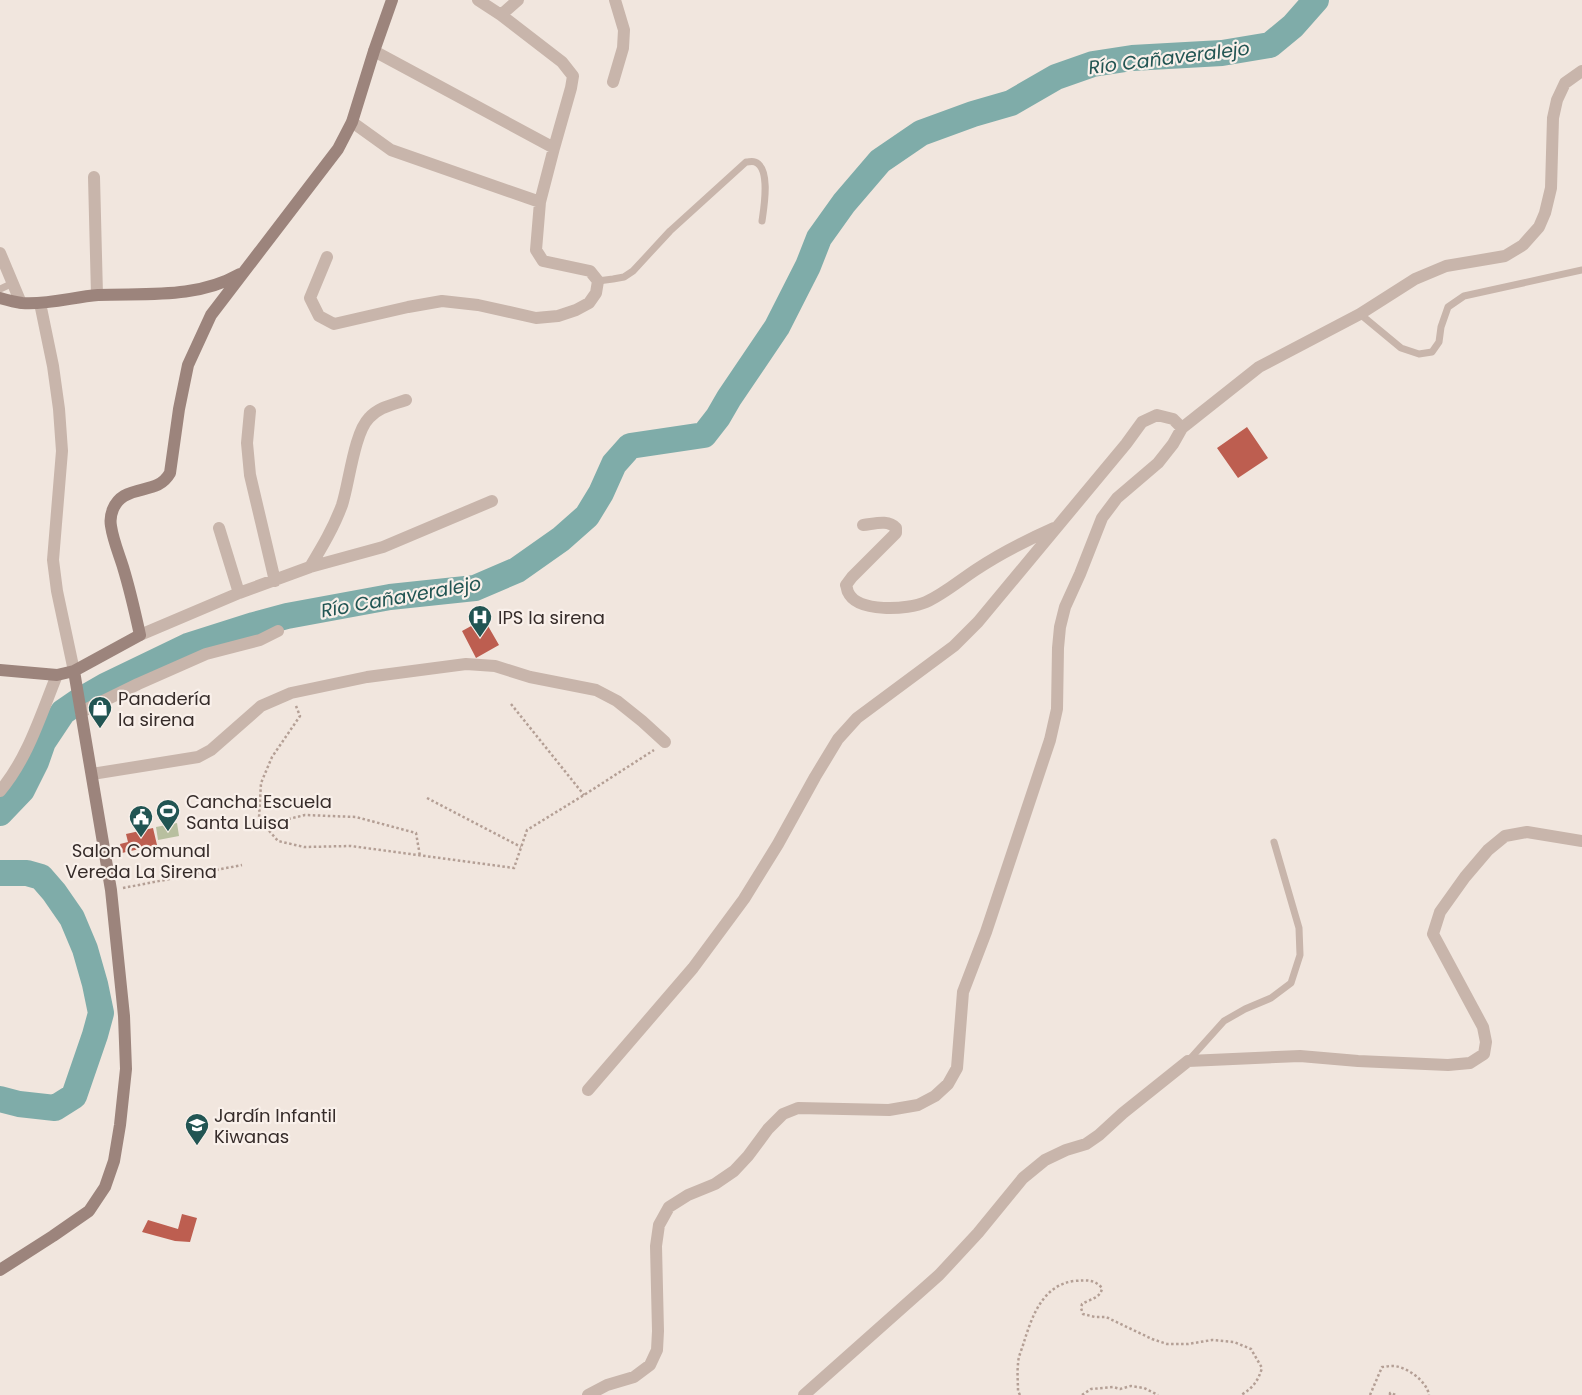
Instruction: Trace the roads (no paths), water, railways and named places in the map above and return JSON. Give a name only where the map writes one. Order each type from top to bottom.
[{"type":"street","points":[[140,635],[131,594],[110,525],[113,507],[122,497],[158,486],[166,480],[170,473],[179,408],[188,365],[211,315],[338,149],[352,122],[392,0]]},
{"type":"street","points":[[327,257],[310,298],[319,316],[334,324],[442,301],[478,305],[536,318],[558,316],[589,303],[596,293],[598,280],[590,271],[543,261],[536,250],[540,202],[573,76],[562,62],[501,15],[478,0]]},
{"type":"street","points":[[501,15],[518,0]]},
{"type":"street","points":[[613,82],[623,48],[624,30],[615,0]]},
{"type":"street","points":[[374,51],[554,148]]},
{"type":"street","points":[[588,1395],[608,1385],[634,1377],[650,1365],[657,1350],[656,1246],[659,1225],[669,1207],[688,1194],[715,1184],[734,1171],[768,1129],[783,1114],[798,1108],[889,1110],[918,1105],[935,1096],[948,1084],[958,1068],[963,992],[986,932],[1052,732],[1057,709],[1060,627],[1065,607],[1102,518],[1117,498],[1158,463],[1182,428],[1259,367],[1360,314],[1415,280],[1446,266],[1505,256],[1523,245],[1539,227],[1545,213],[1550,188],[1553,118],[1557,100],[1565,82],[1582,71]]},
{"type":"street","points":[[352,122],[391,150],[540,202]]},
{"type":"street","points":[[94,177],[97,295]]},
{"type":"street","points":[[0,253],[20,303]]},
{"type":"street","points":[[0,298],[20,303],[40,303],[97,295],[155,295],[195,291],[220,284],[243,272]]},
{"type":"street","points":[[0,1270],[89,1211],[105,1187],[114,1161],[126,1069],[124,1016],[111,890],[82,716],[57,591],[54,560],[62,451],[53,366],[40,303]]},
{"type":"street","points":[[310,567],[332,529],[342,505],[359,436],[367,419],[379,409],[406,400]]},
{"type":"street","points":[[250,410],[247,443],[250,475],[275,581]]},
{"type":"street","points":[[588,1090],[693,968],[744,899],[778,844],[838,738],[856,718],[919,674],[954,646],[978,622],[1126,444],[1142,422],[1157,415],[1173,419],[1182,428]]},
{"type":"street","points":[[0,670],[57,675],[74,672],[140,635],[239,593],[310,567],[383,548],[492,501]]},
{"type":"street","points":[[863,525],[887,522],[896,528],[896,533],[852,577],[846,585],[848,593],[861,603],[886,609],[904,608],[924,603],[1004,552],[1056,526]]},
{"type":"street","points":[[219,528],[239,593]]},
{"type":"street","points":[[82,716],[138,684],[206,654],[260,640],[278,631]]},
{"type":"street","points":[[92,774],[198,757],[211,750],[261,706],[291,692],[434,667],[466,664],[494,666],[538,679],[596,690],[617,701],[665,742]]},
{"type":"street","points":[[0,791],[19,764],[57,675]]},
{"type":"street","points":[[804,1395],[939,1276],[978,1233],[1023,1178],[1045,1160],[1066,1150],[1086,1144],[1099,1135],[1123,1113],[1188,1061],[1300,1056],[1448,1065],[1470,1063],[1484,1054],[1486,1042],[1483,1027],[1434,934],[1440,912],[1488,850],[1505,836],[1527,832],[1582,841]]},
{"type":"lane","points":[[598,280],[618,278],[633,271],[670,231],[746,162],[755,162],[761,166],[765,176],[765,202],[762,220]]},
{"type":"lane","points":[[1360,314],[1401,348],[1419,354],[1432,352],[1439,342],[1441,327],[1448,307],[1464,296],[1582,270]]},
{"type":"lane","points":[[0,289],[13,283]]},
{"type":"lane","points":[[1188,1061],[1224,1022],[1245,1009],[1271,998],[1291,984],[1300,955],[1299,928],[1274,842]]},
{"type":"waterway","name":"Río Cañaveralejo","points":[[0,813],[22,790],[36,762],[43,742],[63,712],[105,686],[188,646],[287,616],[390,597],[475,588],[517,570],[561,539],[587,516],[601,493],[614,464],[630,446],[704,435],[718,417],[777,327],[808,266],[819,238],[844,203],[880,161],[921,133],[973,114],[1011,103],[1056,77],[1093,64],[1132,58],[1222,53],[1270,45],[1293,26],[1316,0]]},
{"type":"waterway","name":"Río Cañaveralejo","points":[[0,873],[27,873],[41,877],[54,892],[72,918],[85,949],[101,1013],[74,1096],[55,1108],[19,1104],[0,1099]]},
{"type":"place","name":"IPS la sirena","points":[[480,638]]},
{"type":"place","name":"Panadería la sirena","points":[[100,729]]},
{"type":"place","name":"Cancha Escuela Santa Luisa","points":[[168,832]]},
{"type":"place","name":"Salon Comunal Vereda La Sirena","points":[[141,838]]},
{"type":"place","name":"Jardín Infantil Kiwanas","points":[[197,1146]]}]
